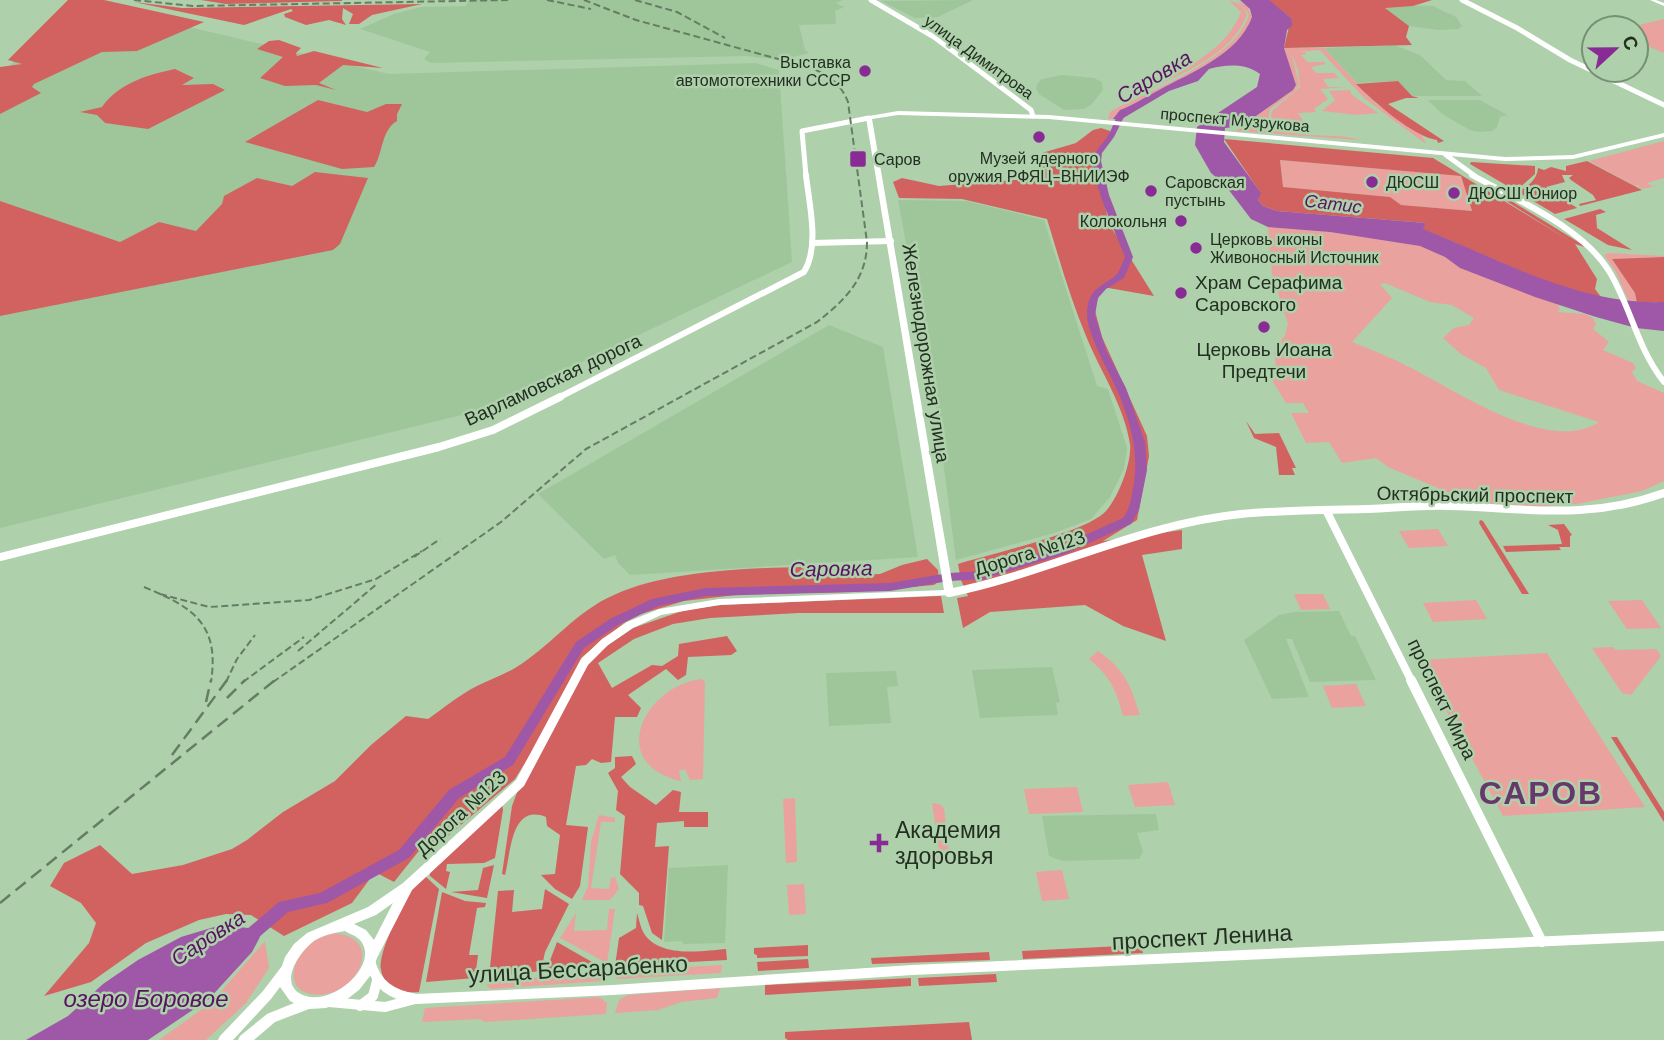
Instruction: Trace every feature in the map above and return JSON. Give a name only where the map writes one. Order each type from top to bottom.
[{"type":"main road","points":[[1652,0],[1664,5]]},
{"type":"main road","name":"проспект Музрукова","points":[[869,118],[898,113],[1033,116],[1505,159],[1559,158],[1664,135]]},
{"type":"main road","name":"Железнодорожная улица","points":[[869,118],[949,593]]},
{"type":"main road","name":"Дорога №123","points":[[336,926],[372,911],[407,887],[520,783],[584,662],[605,642],[630,625],[659,612],[719,602],[949,593]]},
{"type":"main road","name":"Дорога №123","points":[[370,959],[407,887]]},
{"type":"main road","points":[[224,1040],[267,995],[301,943],[318,931],[336,926],[352,928],[365,936],[371,950],[370,959],[365,974],[356,986],[329,1002],[309,1003],[271,1017],[244,1040]]},
{"type":"main road","points":[[286,968],[287,987],[300,1000],[309,1003]]},
{"type":"street","name":"улица Димитрова","points":[[871,0],[903,17],[972,65],[1018,99],[1031,110],[1033,116]]},
{"type":"street","points":[[1462,0],[1517,28],[1570,60],[1664,105]]},
{"type":"street","name":"проспект Музрукова","points":[[802,131],[869,118]]},
{"type":"street","name":"Варламовская дорога","points":[[0,556],[439,447],[493,430],[804,272],[811,261],[812,243],[802,131]]},
{"type":"street","points":[[1446,155],[1461,168],[1586,245],[1606,267],[1646,359],[1664,382]]},
{"type":"street","points":[[812,243],[891,241]]},
{"type":"street","name":"Октябрьский проспект","points":[[1326,510],[1459,506],[1523,513],[1571,513],[1633,504],[1664,493]]},
{"type":"street","name":"Дорога №123","points":[[949,593],[997,584],[1141,537],[1221,517],[1326,510]]},
{"type":"street","name":"проспект Мира","points":[[1326,510],[1542,942]]},
{"type":"street","name":"проспект Ленина","points":[[742,980],[1664,936]]},
{"type":"street","points":[[360,1006],[373,996],[377,981],[370,959]]},
{"type":"street","name":"улица Бессарабенко","points":[[377,981],[386,990],[401,997],[416,999],[613,990],[742,980]]},
{"type":"street","name":"улица Бессарабенко","points":[[329,1002],[360,1006],[408,1004],[416,999]]},
{"type":"shaded area","points":[[68,0],[104,0],[204,22],[137,51],[102,52],[34,84],[32,87],[41,93],[0,114],[0,67],[22,64],[8,60]]},
{"type":"shaded area","points":[[74,0],[389,74],[756,63],[779,70],[792,262],[482,410],[0,528],[0,76]]},
{"type":"shaded area","points":[[201,0],[342,0],[342,1],[226,4]]},
{"type":"shaded area","points":[[469,0],[843,0],[836,3],[844,7],[835,11],[836,24],[799,25],[805,50],[809,53],[781,60],[746,56],[431,63],[424,59],[430,52],[360,29],[394,14],[421,7],[466,6]]},
{"type":"shaded area","points":[[973,0],[938,17],[915,18],[881,1]]},
{"type":"shaded area","points":[[1229,0],[1241,5],[1247,14],[1230,41],[1204,62],[1144,92],[1200,60],[1225,38],[1241,12]]},
{"type":"shaded area","points":[[1237,0],[1247,6],[1252,17],[1236,42],[1199,69],[1120,110],[1113,119],[1108,119],[1110,112],[1192,71],[1229,45],[1242,30],[1249,14]]},
{"type":"shaded area","points":[[1268,0],[1432,0],[1413,6],[1385,8],[1409,26],[1406,37],[1412,45],[1284,48],[1291,18]]},
{"type":"shaded area","points":[[134,2],[182,8],[422,4],[372,15],[359,24],[349,24],[353,14],[343,8],[342,19],[346,25],[329,20],[306,25],[285,17],[284,14],[293,11],[291,9],[244,25]]},
{"type":"shaded area","points":[[1397,5],[1433,6],[1456,17],[1462,26],[1458,29],[1438,30],[1409,26],[1384,8]]},
{"type":"shaded area","points":[[1664,19],[1664,53],[1650,47],[1650,22]]},
{"type":"shaded area","points":[[279,40],[301,48],[296,53],[297,56],[314,51],[383,68],[343,65],[319,83],[336,90],[316,85],[285,86],[260,78],[283,57],[257,49],[269,41]]},
{"type":"shaded area","points":[[1394,45],[1420,55],[1446,80],[1465,81],[1482,96],[1412,96],[1398,81],[1357,83],[1324,48]]},
{"type":"shaded area","points":[[1284,48],[1324,48],[1375,103],[1421,134],[1426,144],[1364,98],[1320,50],[1296,52],[1305,52],[1306,54],[1301,55],[1307,62],[1326,64],[1311,67],[1316,73],[1334,73],[1339,78],[1323,79],[1328,87],[1347,87],[1320,89],[1328,99],[1314,109],[1316,112],[1298,113],[1311,133],[1280,126],[1271,117],[1272,111],[1300,87],[1298,70],[1291,52],[1299,84],[1295,91],[1270,109],[1268,120],[1288,132],[1360,140],[1236,131],[1293,90],[1296,85]]},
{"type":"shaded area","points":[[175,69],[194,78],[182,85],[213,84],[225,90],[148,129],[105,123],[97,115],[80,112],[102,107],[124,86]]},
{"type":"shaded area","points":[[1062,75],[1094,78],[1102,82],[1103,90],[1091,105],[1084,109],[1064,110],[1039,94],[1036,89],[1042,79]]},
{"type":"shaded area","points":[[1398,81],[1412,96],[1419,98],[1406,98],[1388,104],[1444,141],[1438,143],[1437,140],[1406,126],[1356,84]]},
{"type":"shaded area","points":[[1350,90],[1352,95],[1378,113],[1357,115],[1322,111],[1335,100],[1329,91]]},
{"type":"shaded area","points":[[318,100],[367,112],[386,104],[402,104],[397,121],[385,136],[374,167],[342,169],[245,142]]},
{"type":"shaded area","points":[[1428,100],[1480,100],[1507,115],[1500,117],[1497,127],[1492,131],[1479,132],[1470,130],[1442,114]]},
{"type":"shaded area","points":[[1101,128],[1113,132],[1094,157],[1109,224],[1154,296],[1103,287],[1094,307],[1102,337],[1147,436],[1149,456],[1137,520],[1103,541],[1182,530],[1182,549],[1142,555],[1166,641],[1123,626],[1085,605],[990,612],[963,628],[957,598],[968,596],[958,564],[1057,535],[1093,521],[1104,513],[1114,499],[1129,461],[1130,444],[1123,416],[1075,307],[1047,219],[962,199],[899,198],[893,182],[902,178],[939,186],[1041,178],[1042,153],[1076,143],[1093,130]]},
{"type":"shaded area","points":[[1224,139],[1433,158],[1572,242],[1506,201],[1508,199],[1588,248],[1575,244],[1597,279],[1595,289],[1601,297],[1510,267],[1422,229],[1426,223],[1277,211],[1263,206],[1258,200],[1260,192]],"holes":[[[1280,160],[1461,176],[1472,211],[1401,205],[1390,197],[1283,187]]]},
{"type":"shaded area","points":[[1664,141],[1664,178],[1647,183],[1652,186],[1660,185],[1643,189],[1638,187],[1640,185],[1635,186],[1589,161]]},
{"type":"shaded area","name":"ДЮСШ","points":[[1280,160],[1461,176],[1472,211],[1401,205],[1390,197],[1283,187]]},
{"type":"shaded area","points":[[1587,161],[1642,190],[1580,206],[1579,204],[1596,200],[1569,178],[1573,175],[1562,175],[1565,182],[1546,187],[1577,208],[1555,214],[1518,192],[1534,179],[1538,168],[1544,170],[1551,167],[1566,171],[1566,166]]},
{"type":"shaded area","points":[[1470,164],[1535,166],[1535,174],[1516,191]]},
{"type":"shaded area","points":[[315,172],[368,178],[340,244],[333,250],[0,316],[0,201],[120,242],[159,222],[196,231],[222,204],[224,196],[257,178],[292,186]]},
{"type":"shaded area","points":[[898,200],[967,201],[1044,220],[1097,386],[1108,389],[1127,448],[1124,469],[1110,497],[1091,519],[1054,533],[956,560],[936,407]]},
{"type":"shaded area","points":[[1600,209],[1606,212],[1596,215],[1597,228],[1632,250],[1608,245],[1564,219]]},
{"type":"shaded area","points":[[1268,227],[1330,232],[1420,246],[1445,257],[1460,268],[1557,304],[1560,309],[1558,312],[1585,314],[1593,318],[1596,324],[1593,329],[1609,342],[1603,350],[1633,363],[1636,368],[1632,372],[1637,381],[1664,393],[1664,481],[1642,491],[1576,504],[1538,507],[1481,503],[1457,496],[1388,467],[1376,458],[1342,463],[1329,442],[1306,443],[1291,413],[1309,413],[1303,403],[1286,403],[1269,375],[1277,374],[1274,351],[1285,335],[1288,324],[1272,274]],"holes":[[[1385,283],[1430,302],[1452,305],[1474,318],[1469,325],[1454,328],[1443,338],[1461,354],[1486,368],[1499,390],[1599,422],[1578,430],[1555,431],[1530,425],[1478,404],[1404,364],[1352,342],[1392,298],[1380,284]]]},
{"type":"shaded area","points":[[1608,253],[1664,257],[1612,259],[1636,293],[1637,301],[1628,300],[1616,272],[1604,255]]},
{"type":"shaded area","points":[[1664,257],[1664,302],[1637,303],[1635,293],[1612,259]]},
{"type":"shaded area","points":[[829,325],[883,347],[918,557],[630,575],[618,563],[615,555],[604,559],[538,494]]},
{"type":"shaded area","points":[[1246,421],[1255,434],[1279,433],[1296,468],[1292,468],[1295,475],[1279,475],[1276,447],[1254,438]]},
{"type":"shaded area","points":[[1480,520],[1529,594],[1522,594],[1479,523]]},
{"type":"shaded area","points":[[1564,524],[1572,535],[1570,547],[1559,547],[1561,550],[1506,552],[1503,546],[1562,544],[1558,530],[1548,525]]},
{"type":"shaded area","points":[[1438,529],[1448,546],[1409,548],[1399,531]]},
{"type":"shaded area","points":[[927,559],[938,570],[939,581],[934,585],[854,592],[745,594],[684,601],[641,614],[624,623],[582,657],[535,747],[515,779],[442,841],[426,842],[394,882],[375,872],[352,903],[284,936],[251,915],[226,914],[199,920],[146,943],[91,982],[44,996],[89,943],[96,923],[81,903],[50,886],[64,863],[100,845],[132,874],[183,865],[232,849],[283,812],[335,781],[371,745],[406,716],[428,719],[458,697],[528,659],[587,610],[635,587],[707,572],[757,568],[803,567],[806,576],[880,574]]},
{"type":"shaded area","points":[[1294,594],[1323,594],[1330,609],[1301,610]]},
{"type":"shaded area","points":[[941,596],[944,613],[799,613],[710,618],[673,624],[634,639],[598,663],[612,688],[652,665],[662,666],[678,656],[679,644],[727,636],[737,651],[731,655],[688,657],[686,675],[678,680],[666,669],[628,695],[641,708],[637,717],[615,717],[611,762],[601,763],[592,759],[586,765],[576,766],[566,825],[588,827],[580,886],[572,899],[555,889],[541,875],[555,874],[560,835],[547,826],[546,817],[534,815],[519,823],[511,843],[505,875],[502,874],[512,806],[518,790],[586,664],[633,628],[685,610],[722,605]]},
{"type":"shaded area","points":[[1476,600],[1487,619],[1433,622],[1423,603]]},
{"type":"shaded area","points":[[1642,600],[1661,628],[1627,629],[1608,601]]},
{"type":"shaded area","points":[[1339,611],[1351,636],[1355,636],[1376,680],[1310,682],[1292,639],[1286,639],[1309,697],[1272,699],[1244,640],[1279,615]]},
{"type":"shaded area","points":[[1613,647],[1615,650],[1656,649],[1661,656],[1631,695],[1622,693],[1592,648]]},
{"type":"shaded area","points":[[1098,651],[1121,671],[1140,715],[1123,716],[1112,684],[1089,659]]},
{"type":"shaded area","points":[[1547,653],[1645,807],[1503,816],[1419,660]]},
{"type":"shaded area","points":[[1052,667],[1060,702],[1056,703],[1058,715],[980,718],[972,670]]},
{"type":"shaded area","points":[[896,671],[898,686],[887,687],[891,723],[829,726],[826,673]]},
{"type":"shaded area","points":[[702,679],[705,682],[703,779],[690,780],[685,769],[679,771],[681,781],[658,772],[644,759],[639,743],[642,726],[650,709],[664,695],[682,684]]},
{"type":"shaded area","points":[[1356,684],[1366,706],[1332,708],[1323,686]]},
{"type":"shaded area","points":[[1611,737],[1617,737],[1664,812],[1664,822]]},
{"type":"shaded area","points":[[632,756],[636,764],[621,777],[630,787],[656,805],[673,790],[681,792],[679,812],[708,812],[708,827],[684,827],[684,821],[657,823],[655,847],[669,846],[662,940],[652,933],[643,906],[639,905],[639,893],[620,874],[625,816],[616,810],[618,791],[608,773],[615,768],[615,757]]},
{"type":"shaded area","points":[[1168,782],[1175,805],[1135,807],[1128,785]]},
{"type":"shaded area","points":[[1077,787],[1083,812],[1029,814],[1024,789]]},
{"type":"shaded area","points":[[795,798],[797,862],[786,863],[783,799]]},
{"type":"shaded area","points":[[502,803],[495,858],[484,863],[447,864],[446,871],[450,872],[446,889],[430,876],[429,868]]},
{"type":"shaded area","points":[[932,803],[944,808],[950,861],[936,861],[934,853],[939,850]]},
{"type":"shaded area","points":[[1156,814],[1159,830],[1137,833],[1143,852],[1139,859],[1062,861],[1049,856],[1042,816]]},
{"type":"shaded area","points":[[599,815],[615,818],[615,822],[601,822],[591,888],[609,889],[611,878],[615,877],[619,889],[610,900],[582,900],[588,887],[591,842]]},
{"type":"shaded area","points":[[494,865],[487,898],[451,892],[478,890],[483,868]]},
{"type":"shaded area","points":[[728,865],[725,943],[664,942],[669,868]]},
{"type":"shaded area","points":[[1062,870],[1069,899],[1042,901],[1036,872]]},
{"type":"shaded area","points":[[424,875],[439,889],[419,992],[407,992],[386,981],[381,960],[396,920]]},
{"type":"shaded area","points":[[804,884],[806,914],[789,915],[787,885]]},
{"type":"shaded area","points":[[545,889],[569,904],[545,952],[541,971],[489,977],[498,891],[514,890],[512,912],[542,909]]},
{"type":"shaded area","points":[[442,892],[465,901],[486,903],[485,907],[477,908],[469,955],[478,955],[475,978],[426,982]]},
{"type":"shaded area","points":[[609,909],[615,909],[607,963],[560,938],[576,913],[574,931],[607,930]]},
{"type":"shaded area","points":[[637,913],[645,935],[652,942],[672,950],[726,949],[727,960],[615,966],[619,938],[636,928]]},
{"type":"shaded area","points":[[328,933],[347,936],[359,944],[362,955],[360,967],[353,979],[327,994],[302,991],[294,979],[299,956],[309,943]]},
{"type":"shaded area","points":[[265,941],[269,968],[246,1003],[206,1040],[159,1040],[212,1002]]},
{"type":"shaded area","points":[[557,942],[599,966],[546,971]]},
{"type":"shaded area","points":[[808,945],[808,956],[757,958],[754,954],[754,948]]},
{"type":"shaded area","points":[[1141,945],[1143,953],[1023,959],[1022,951]]},
{"type":"shaded area","points":[[989,952],[990,960],[872,964],[871,958]]},
{"type":"shaded area","points":[[808,959],[809,968],[758,971],[757,962]]},
{"type":"shaded area","points":[[722,965],[721,973],[617,979],[614,971]]},
{"type":"shaded area","points":[[607,971],[607,976],[601,981],[491,989],[487,986],[488,982]]},
{"type":"shaded area","points":[[996,974],[997,982],[919,986],[918,978]]},
{"type":"shaded area","points":[[911,978],[911,986],[765,995],[765,985]]},
{"type":"shaded area","points":[[720,988],[717,998],[681,1002],[658,1010],[615,1013],[619,1000],[628,995]]},
{"type":"shaded area","points":[[599,997],[607,1003],[606,1014],[485,1022],[480,1019],[422,1022],[425,1008]]},
{"type":"shaded area","points":[[969,1022],[972,1040],[785,1038],[785,1032]]},
{"type":"water","points":[[1240,0],[1269,0],[1291,18],[1292,26],[1287,30],[1284,48],[1296,85],[1293,90],[1242,126],[1225,128],[1224,142],[1261,193],[1258,200],[1263,206],[1277,211],[1426,223],[1423,229],[1511,267],[1570,288],[1632,301],[1664,302],[1664,331],[1636,328],[1535,297],[1460,268],[1445,257],[1420,246],[1330,232],[1268,227],[1251,219],[1225,185],[1211,173],[1195,145],[1197,127],[1257,87],[1260,74],[1255,70],[1229,65],[1209,69],[1198,81],[1169,91],[1120,120],[1113,119],[1120,110],[1199,69],[1236,42],[1252,17],[1250,9]]},
{"type":"water","name":"озеро Боровое","points":[[221,925],[248,928],[260,937],[252,952],[209,999],[148,1040],[26,1040],[68,1016],[103,984],[138,960],[181,937]]},
{"type":"waterway","name":"Саровка","points":[[245,940],[284,906],[322,899],[404,854],[454,794],[509,761],[580,645],[614,622],[656,602],[706,592],[890,587],[949,577],[984,575],[1061,551],[1127,521],[1134,510],[1142,470],[1140,442],[1121,388],[1102,350],[1091,315],[1094,298],[1103,287],[1121,276],[1129,257],[1105,195],[1097,161],[1123,113]]},
{"type":"railway","points":[[134,0],[193,6],[508,0]]},
{"type":"railway","points":[[547,0],[591,9]]},
{"type":"railway","points":[[273,682],[501,522],[586,449],[817,322],[845,297],[859,278],[867,242],[848,102],[838,85],[811,68],[636,20],[584,0]]},
{"type":"railway","points":[[635,0],[677,12],[725,38]]},
{"type":"railway","points":[[414,557],[440,539]]},
{"type":"railway","points":[[160,594],[209,607],[309,600],[376,579],[422,551]]},
{"type":"railway","points":[[298,651],[378,583]]},
{"type":"railway","points":[[144,587],[176,602],[199,620],[211,645],[211,682]]},
{"type":"railway","points":[[227,680],[237,659],[255,635]]},
{"type":"railway","points":[[243,682],[304,637]]},
{"type":"railway","points":[[206,702],[211,680]]},
{"type":"railway","points":[[172,755],[227,680]]},
{"type":"railway","points":[[0,903],[275,680]]},
{"type":"railway","points":[[227,698],[243,682]]},
{"type":"place","name":"Выставка автомототехники СССР","points":[[865,71]]},
{"type":"place","name":"Музей ядерного оружия РФЯЦ-ВНИИЭФ","points":[[1039,137]]},
{"type":"place","name":"Саров","points":[[858,159]]},
{"type":"place","name":"ДЮСШ","points":[[1372,182]]},
{"type":"place","name":"Саровская пустынь","points":[[1151,191]]},
{"type":"place","name":"ДЮСШ Юниор","points":[[1454,193]]},
{"type":"place","name":"Колокольня","points":[[1181,221]]},
{"type":"place","name":"Церковь иконы Живоносный Источник","points":[[1196,248]]},
{"type":"place","name":"Храм Серафима Саровского","points":[[1181,293]]},
{"type":"place","name":"Церковь Иоана Предтечи","points":[[1264,327]]},
{"type":"place","name":"Академия здоровья","points":[[879,843]]},
{"type":"district","name":"САРОВ","points":[[1541,793]]},
{"type":"water label","name":"Сатис","points":[[1333,204]]}]
